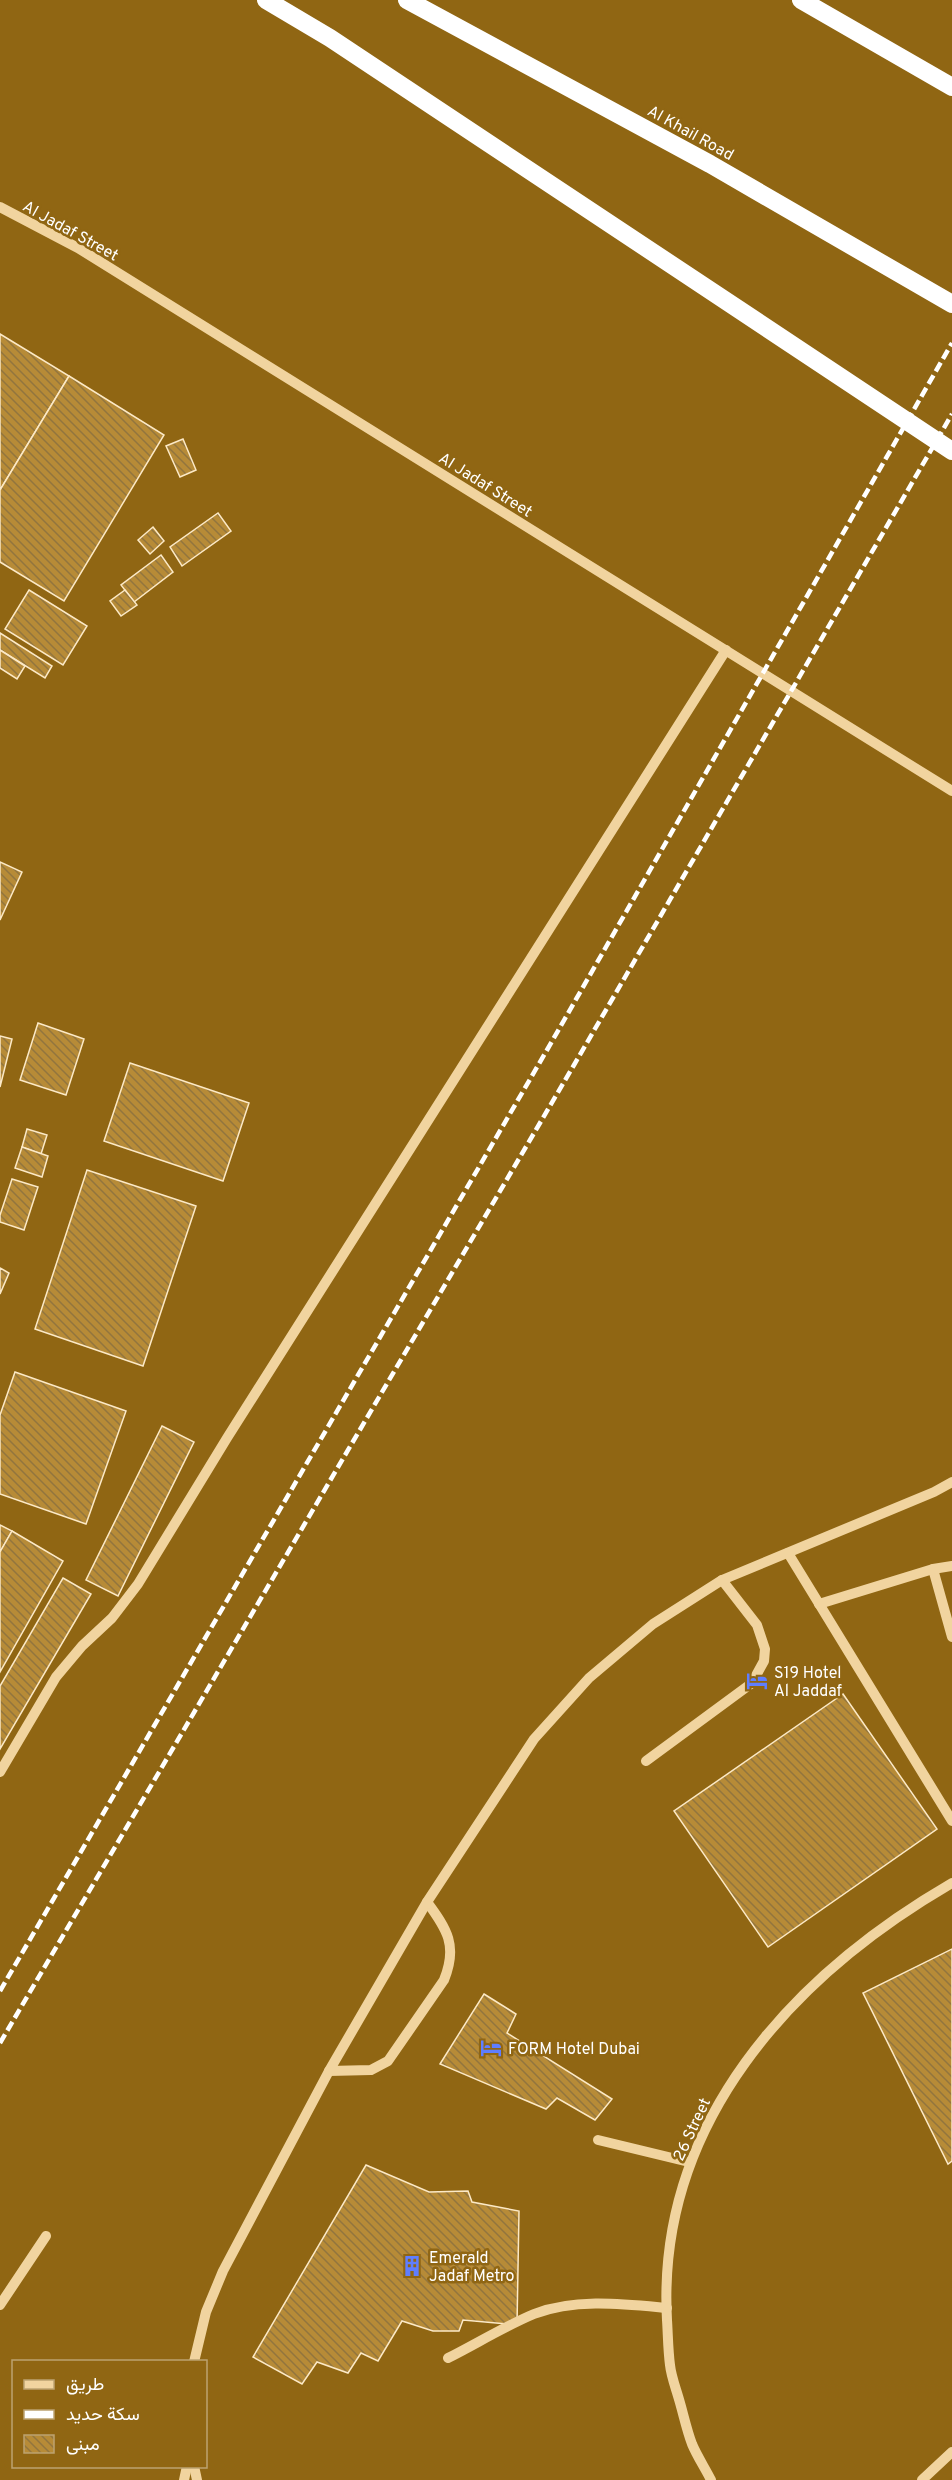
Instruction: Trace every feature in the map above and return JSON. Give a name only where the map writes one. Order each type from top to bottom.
[{"type":"highway","points":[[266,0],[330,38],[952,451]]},
{"type":"highway","name":"Al Khail Road","points":[[407,0],[710,164],[952,304]]},
{"type":"highway","points":[[801,0],[952,87]]},
{"type":"street","name":"Al Jadaf Street","points":[[0,207],[78,248],[952,791]]},
{"type":"street","points":[[0,1772],[56,1677],[82,1646],[112,1618],[138,1584],[227,1438],[726,650]]},
{"type":"street","points":[[194,2360],[206,2312],[223,2271],[329,2071],[427,1902],[534,1739],[589,1678],[653,1624],[722,1580],[934,1492],[952,1482]]},
{"type":"street","points":[[788,1553],[952,1821]]},
{"type":"street","points":[[819,1604],[933,1569],[952,1566]]},
{"type":"street","points":[[933,1569],[952,1637]]},
{"type":"street","points":[[646,1761],[752,1683],[759,1673],[764,1661],[765,1649],[762,1637],[752,1619],[722,1580]]},
{"type":"street","name":"26 Street","points":[[711,2480],[692,2445],[670,2367],[666,2286],[672,2223],[689,2162],[719,2102],[744,2064],[792,2005],[847,1953],[909,1908],[952,1883]]},
{"type":"street","points":[[329,2071],[371,2070],[388,2061],[444,1980],[450,1966],[451,1952],[448,1936],[427,1902]]},
{"type":"street","points":[[598,2140],[689,2162]]},
{"type":"street","points":[[0,2305],[46,2236]]},
{"type":"street","points":[[448,2358],[535,2314],[573,2306],[620,2304],[667,2308]]},
{"type":"street","points":[[922,2480],[952,2452]]},
{"type":"building","points":[[0,334],[69,376],[0,490]]},
{"type":"building","points":[[69,376],[164,435],[64,601],[0,562],[0,490]]},
{"type":"building","points":[[183,439],[196,470],[180,477],[166,446]]},
{"type":"building","points":[[218,513],[231,531],[182,566],[170,547]]},
{"type":"building","points":[[153,527],[164,541],[150,554],[138,540]]},
{"type":"building","points":[[161,555],[173,572],[134,602],[121,585]]},
{"type":"building","points":[[29,590],[87,626],[63,665],[5,629]]},
{"type":"building","points":[[125,590],[137,605],[121,616],[110,601]]},
{"type":"building","points":[[0,633],[52,666],[45,678],[0,650]]},
{"type":"building","points":[[0,650],[25,666],[17,679],[0,668]]},
{"type":"building","points":[[0,862],[22,872],[0,920]]},
{"type":"building","points":[[38,1023],[84,1039],[66,1095],[20,1080]]},
{"type":"building","points":[[0,1036],[12,1039],[0,1087]]},
{"type":"building","points":[[130,1063],[249,1103],[223,1181],[104,1141]]},
{"type":"building","points":[[27,1129],[47,1135],[41,1154],[22,1147]]},
{"type":"building","points":[[22,1147],[48,1156],[42,1177],[15,1168]]},
{"type":"building","points":[[87,1170],[196,1206],[143,1366],[35,1329]]},
{"type":"building","points":[[12,1179],[38,1187],[24,1230],[0,1222],[0,1215]]},
{"type":"building","points":[[0,1268],[9,1273],[0,1294]]},
{"type":"building","points":[[15,1372],[126,1411],[86,1524],[0,1494],[0,1415]]},
{"type":"building","points":[[162,1426],[194,1442],[118,1596],[86,1580]]},
{"type":"building","points":[[0,1525],[12,1531],[0,1552]]},
{"type":"building","points":[[12,1531],[63,1561],[0,1672],[0,1552]]},
{"type":"building","points":[[63,1578],[91,1594],[0,1749],[0,1686]]},
{"type":"building","points":[[843,1694],[937,1829],[768,1947],[674,1811]]},
{"type":"building","points":[[952,1949],[952,2161],[948,2164],[863,1993]]},
{"type":"building","name":"FORM Hotel Dubai","points":[[484,1994],[516,2014],[507,2033],[612,2099],[595,2120],[557,2098],[546,2109],[440,2064]]},
{"type":"building","name":"Emerald Jadaf Metro","points":[[366,2165],[429,2192],[468,2191],[472,2202],[519,2211],[517,2325],[463,2320],[459,2331],[433,2331],[402,2321],[378,2361],[361,2353],[348,2373],[317,2362],[302,2384],[253,2357]]},
{"type":"railway","points":[[0,1991],[547,1050],[952,343]]},
{"type":"railway","points":[[0,2043],[574,1065],[952,414]]},
{"type":"place","name":"S19 Hotel Al Jaddaf","points":[[757,1681]]},
{"type":"place","name":"FORM Hotel Dubai","points":[[491,2048]]},
{"type":"place","name":"Emerald Jadaf Metro","points":[[412,2266]]}]
